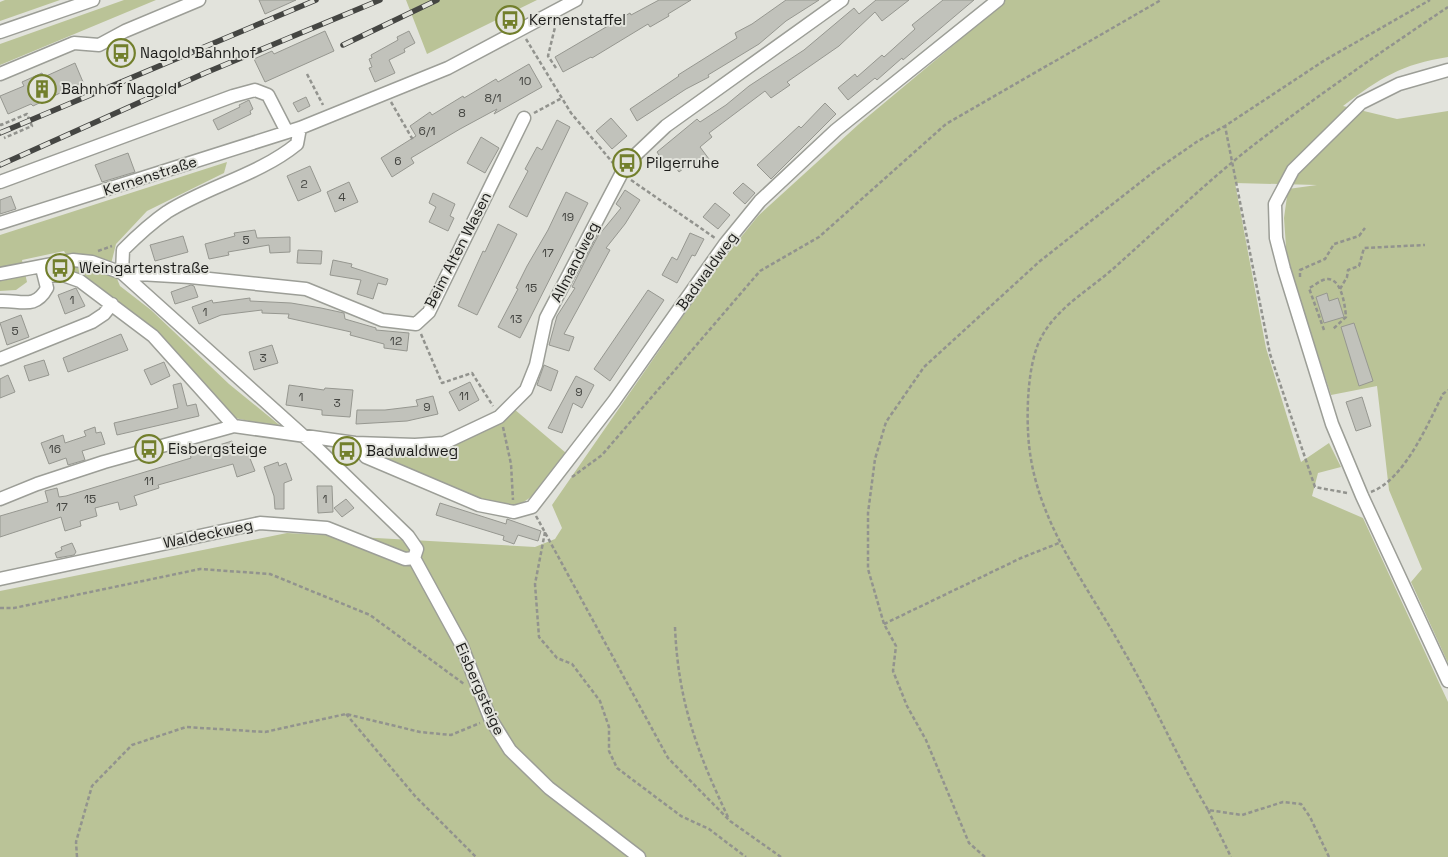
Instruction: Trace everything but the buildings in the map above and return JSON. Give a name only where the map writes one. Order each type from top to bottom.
[{"type":"street","points":[[0,32],[93,0]]},
{"type":"street","points":[[0,74],[74,43],[99,45],[125,31],[199,0]]},
{"type":"street","name":"Kernenstraße","points":[[0,223],[300,128],[448,68],[576,0]]},
{"type":"street","name":"Allmandweg","points":[[234,426],[355,443],[415,445],[444,443],[499,417],[526,390],[536,365],[546,318],[627,163],[666,126],[842,0]]},
{"type":"street","name":"Badwaldweg","points":[[532,507],[614,401],[725,244],[760,201],[836,130],[998,0]]},
{"type":"street","points":[[1448,70],[1399,84],[1361,103],[1293,170],[1275,204],[1276,238],[1284,270],[1332,424],[1362,496],[1448,681]]},
{"type":"street","points":[[0,182],[233,96],[255,90],[268,95],[287,132]]},
{"type":"street","name":"Beim Alten Wasen","points":[[122,273],[190,277],[306,289],[382,320],[416,324],[429,312],[524,118]]},
{"type":"street","points":[[122,273],[123,250],[143,230],[168,211],[280,158],[297,144],[300,128]]},
{"type":"street","name":"Eisbergsteige","points":[[43,271],[73,260],[92,262],[122,273],[299,435],[318,449],[408,536],[417,549],[414,558],[461,644],[490,718],[510,750],[549,788],[639,857]]},
{"type":"street","points":[[0,301],[36,301],[47,288],[43,271]]},
{"type":"street","name":"Eisbergsteige","points":[[0,274],[43,271],[80,281],[153,336],[234,426]]},
{"type":"street","points":[[0,359],[92,322],[104,314],[112,304]]},
{"type":"street","points":[[0,499],[37,484],[104,462],[234,426]]},
{"type":"street","points":[[355,443],[366,457],[479,505],[514,512],[532,507]]},
{"type":"street","name":"Waldeckweg","points":[[0,579],[260,523],[327,528],[405,559],[414,558]]},
{"type":"path","points":[[570,478],[602,455],[760,271],[819,237],[946,124],[1161,0]]},
{"type":"path","points":[[985,857],[969,842],[926,740],[907,706],[893,671],[896,646],[884,624],[868,569],[868,513],[875,460],[886,422],[924,367],[1040,261],[1156,170],[1325,60],[1430,0]]},
{"type":"path","points":[[1231,857],[1123,649],[1059,543],[1048,519],[1029,445],[1032,362],[1040,339],[1052,320],[1114,268],[1146,236],[1232,163],[1310,103],[1448,7]]},
{"type":"path","points":[[554,12],[557,27],[548,48],[548,56],[556,68]]},
{"type":"path","points":[[520,30],[571,113],[621,173],[725,244]]},
{"type":"path","points":[[307,74],[324,106]]},
{"type":"path","points":[[386,92],[413,140]]},
{"type":"path","points":[[524,118],[562,98]]},
{"type":"path","points":[[0,124],[27,114],[32,126],[4,138]]},
{"type":"path","points":[[1225,126],[1270,354],[1315,487],[1362,496],[1382,488],[1406,461],[1448,390]]},
{"type":"path","points":[[1300,286],[1300,270],[1325,259],[1334,244],[1359,236],[1365,228]]},
{"type":"path","points":[[1340,290],[1347,277],[1348,270],[1359,266],[1364,248],[1425,245]]},
{"type":"path","points":[[1324,330],[1309,288],[1324,279],[1332,279],[1340,290],[1346,316],[1333,328]]},
{"type":"path","points":[[416,324],[442,383],[472,373],[499,417],[511,464],[514,512]]},
{"type":"path","points":[[532,507],[668,758],[730,821],[781,857]]},
{"type":"path","points":[[545,532],[535,584],[539,637],[557,658],[572,664],[600,701],[609,727],[609,751],[617,768],[681,816],[709,829],[746,857]]},
{"type":"path","points":[[884,624],[1021,558],[1059,543]]},
{"type":"path","points":[[0,608],[14,608],[200,569],[270,574],[370,615],[484,699]]},
{"type":"path","points":[[676,627],[676,657],[684,705],[696,746],[730,821]]},
{"type":"path","points":[[77,857],[76,842],[92,786],[132,745],[186,727],[265,732],[346,714],[420,732],[451,735],[470,729],[490,718]]},
{"type":"path","points":[[346,714],[415,796],[476,857]]},
{"type":"path","points":[[1208,810],[1242,815],[1283,802],[1301,804],[1310,817],[1329,857]]},
{"type":"green space","points":[[5,0],[60,0],[0,21],[0,2]]},
{"type":"green space","points":[[124,0],[156,0],[0,65],[0,44]]},
{"type":"green space","points":[[406,0],[537,0],[427,54]]},
{"type":"green space","points":[[987,0],[1448,0],[1448,57],[1404,68],[1380,80],[1343,106],[1397,119],[1448,111],[1448,663],[1411,582],[1422,569],[1389,490],[1377,386],[1331,395],[1287,261],[1284,218],[1288,189],[1317,185],[1235,183],[1266,348],[1301,462],[1329,443],[1341,467],[1318,473],[1312,496],[1363,518],[1448,702],[1448,857],[0,857],[0,591],[287,533],[535,547],[555,539],[562,528],[552,505],[717,267],[758,216],[859,124],[956,43],[993,9]]},
{"type":"green space","points":[[227,162],[224,173],[147,211],[116,244],[111,264],[120,286],[151,310],[229,384],[283,428],[235,418],[76,273],[64,251],[22,260],[27,282],[16,290],[0,291],[0,235]]},
{"type":"green space","points":[[514,409],[566,453],[534,495],[519,505],[499,507],[391,462],[372,449],[431,451],[470,437]]},
{"type":"railway","points":[[0,133],[316,0]]},
{"type":"railway","points":[[0,165],[205,73],[380,0]]},
{"type":"railway","points":[[343,45],[437,0]]},
{"type":"place","name":"Kernenstaffel","points":[[510,20]]},
{"type":"place","name":"Nagold Bahnhof","points":[[121,53]]},
{"type":"place","name":"Bahnhof Nagold","points":[[42,89]]},
{"type":"place","name":"Pilgerruhe","points":[[627,163]]},
{"type":"place","name":"Weingartenstraße","points":[[60,268]]},
{"type":"place","name":"Eisbergsteige","points":[[149,449]]},
{"type":"place","name":"Badwaldweg","points":[[347,451]]}]
